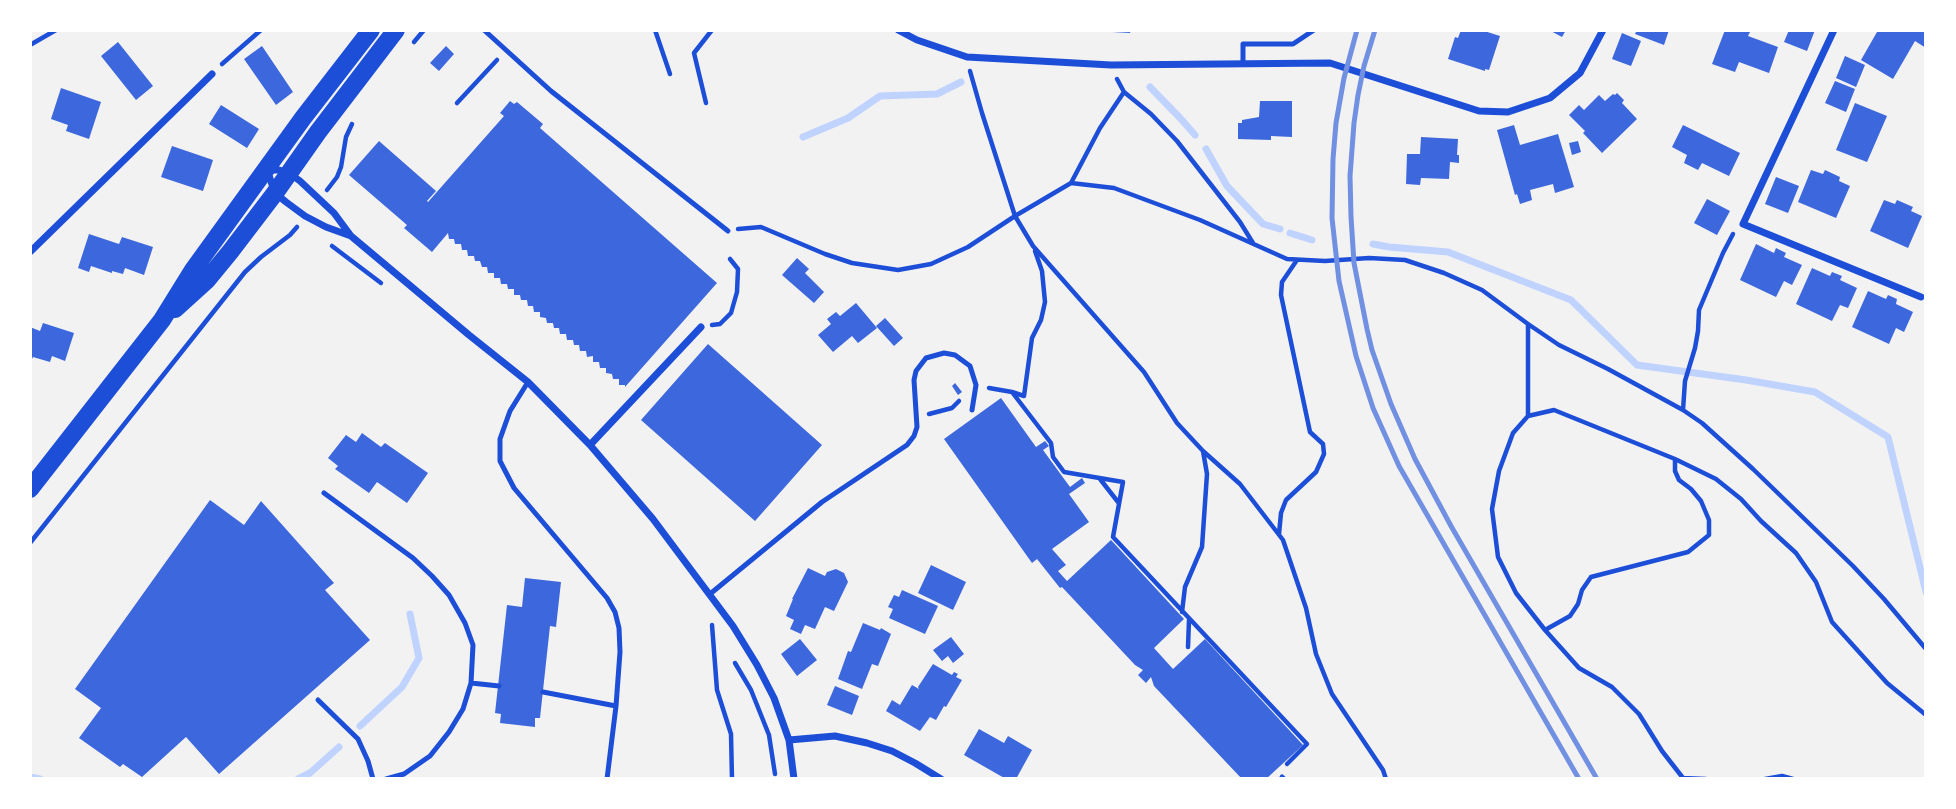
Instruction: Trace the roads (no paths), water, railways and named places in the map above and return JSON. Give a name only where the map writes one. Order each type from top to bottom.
[{"type":"main road","points":[[30,489],[162,320],[193,270],[303,118],[372,30]]},
{"type":"main road","points":[[162,320],[207,280],[396,30]]},
{"type":"street","points":[[898,30],[917,40],[967,57],[1111,65],[1330,63],[1479,111],[1508,111],[1550,98],[1580,74],[1603,30]]},
{"type":"street","points":[[1834,30],[1743,224],[1921,297]]},
{"type":"street","points":[[30,252],[212,74]]},
{"type":"street","points":[[351,236],[305,216],[275,193],[267,170],[289,173],[320,198],[351,236],[527,382],[590,445],[653,519],[710,594],[757,665],[774,698],[789,740],[794,779]]},
{"type":"street","points":[[590,445],[701,327]]},
{"type":"street","points":[[789,740],[835,736],[867,744],[892,751],[941,779]]},
{"type":"lane","points":[[484,30],[551,91],[728,231]]},
{"type":"lane","points":[[1243,63],[1243,44],[1293,44],[1314,30]]},
{"type":"lane","points":[[710,594],[822,502],[907,445],[917,426],[914,380],[916,370],[926,358],[944,353],[955,355],[970,366],[976,385],[972,410]]},
{"type":"lane","points":[[527,382],[510,411],[500,439],[500,461],[514,488],[607,598],[615,612],[620,652],[607,779]]},
{"type":"lane","points":[[324,493],[413,558],[449,595],[465,623],[473,645],[471,683],[463,709],[449,732],[430,756],[404,774],[386,779]]},
{"type":"lane","points":[[471,683],[499,686]]},
{"type":"lane","points":[[543,692],[616,706]]},
{"type":"lane","points":[[318,700],[358,739],[373,779]]},
{"type":"waterway","points":[[803,137],[848,118],[880,96],[937,94],[961,82]]},
{"type":"waterway","points":[[1150,87],[1195,135]]},
{"type":"waterway","points":[[1206,149],[1227,186],[1263,224],[1280,229]]},
{"type":"waterway","points":[[1290,233],[1312,240]]},
{"type":"waterway","points":[[1373,244],[1448,252],[1571,300],[1637,365],[1815,392],[1888,437],[1926,592]]},
{"type":"waterway","points":[[360,726],[402,687],[419,658],[410,614]]},
{"type":"waterway","points":[[298,779],[310,773],[339,747]]},
{"type":"waterway","points":[[30,777],[40,779]]},
{"type":"railway","points":[[1357,30],[1344,78],[1336,123],[1332,218],[1339,281],[1356,356],[1373,408],[1399,466],[1579,779]]},
{"type":"railway","points":[[1375,30],[1358,95],[1350,176],[1354,263],[1372,350],[1391,404],[1415,459],[1597,779]]}]
